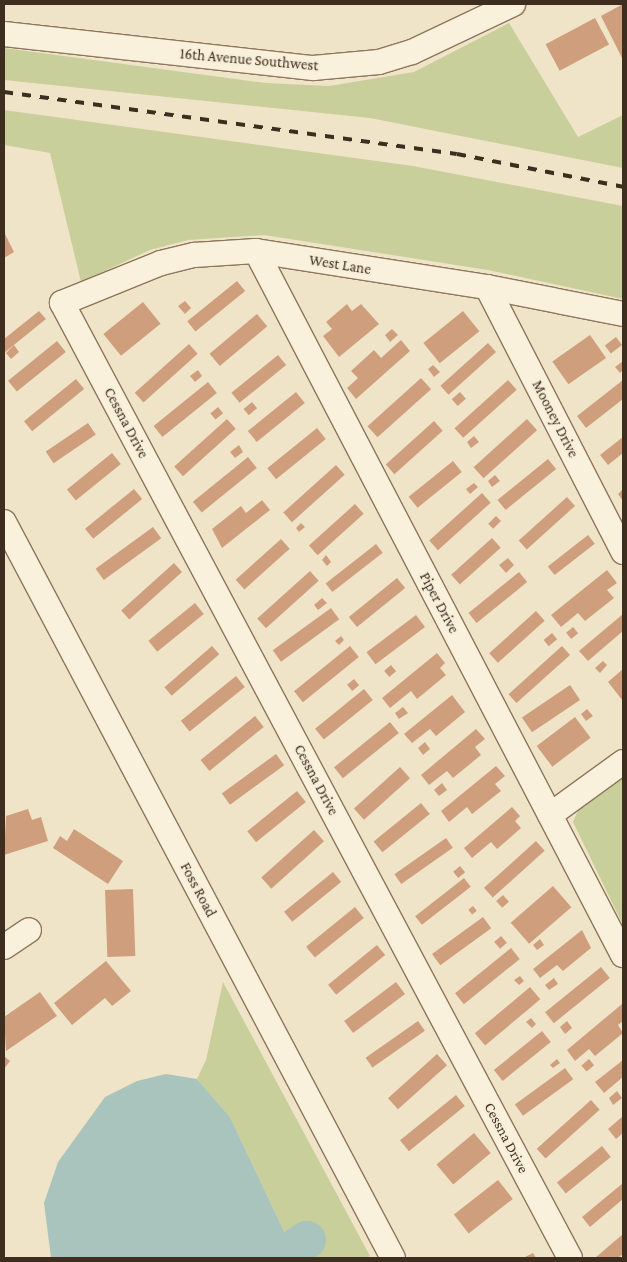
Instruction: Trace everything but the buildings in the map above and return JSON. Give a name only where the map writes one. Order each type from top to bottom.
[{"type":"street","name":"16th Avenue Southwest","points":[[4,34],[313,68],[379,62],[412,52],[513,4]]},
{"type":"street","name":"West Lane","points":[[62,303],[161,263],[194,255],[256,252],[487,287],[623,314]]},
{"type":"street","name":"Piper Drive","points":[[256,252],[623,955]]},
{"type":"street","name":"Mooney Drive","points":[[487,287],[623,552]]},
{"type":"street","name":"Cessna Drive","points":[[62,303],[570,1258]]},
{"type":"street","name":"Foss Road","points":[[4,522],[393,1258]]},
{"type":"street","points":[[550,815],[623,762]]},
{"type":"street","points":[[4,947],[29,930]]},
{"type":"green space","points":[[509,23],[578,137],[623,115],[623,168],[370,118],[4,80],[4,48],[266,83],[329,86],[414,72]]},
{"type":"green space","points":[[4,110],[413,166],[623,206],[623,299],[488,270],[264,235],[188,240],[150,250],[81,282],[50,153],[4,145]]},
{"type":"green space","points":[[623,775],[623,925],[573,822],[579,808]]},
{"type":"green space","points":[[223,982],[370,1256],[366,1258],[291,1258],[291,1246],[230,1117],[197,1079],[206,1060]]},
{"type":"water","points":[[166,1074],[197,1079],[230,1117],[291,1246],[291,1258],[51,1258],[44,1203],[58,1162],[105,1097],[137,1081]]},
{"type":"waterway","points":[[280,1258],[307,1240],[292,1251]]},
{"type":"railway","points":[[4,92],[457,154],[623,187]]}]
